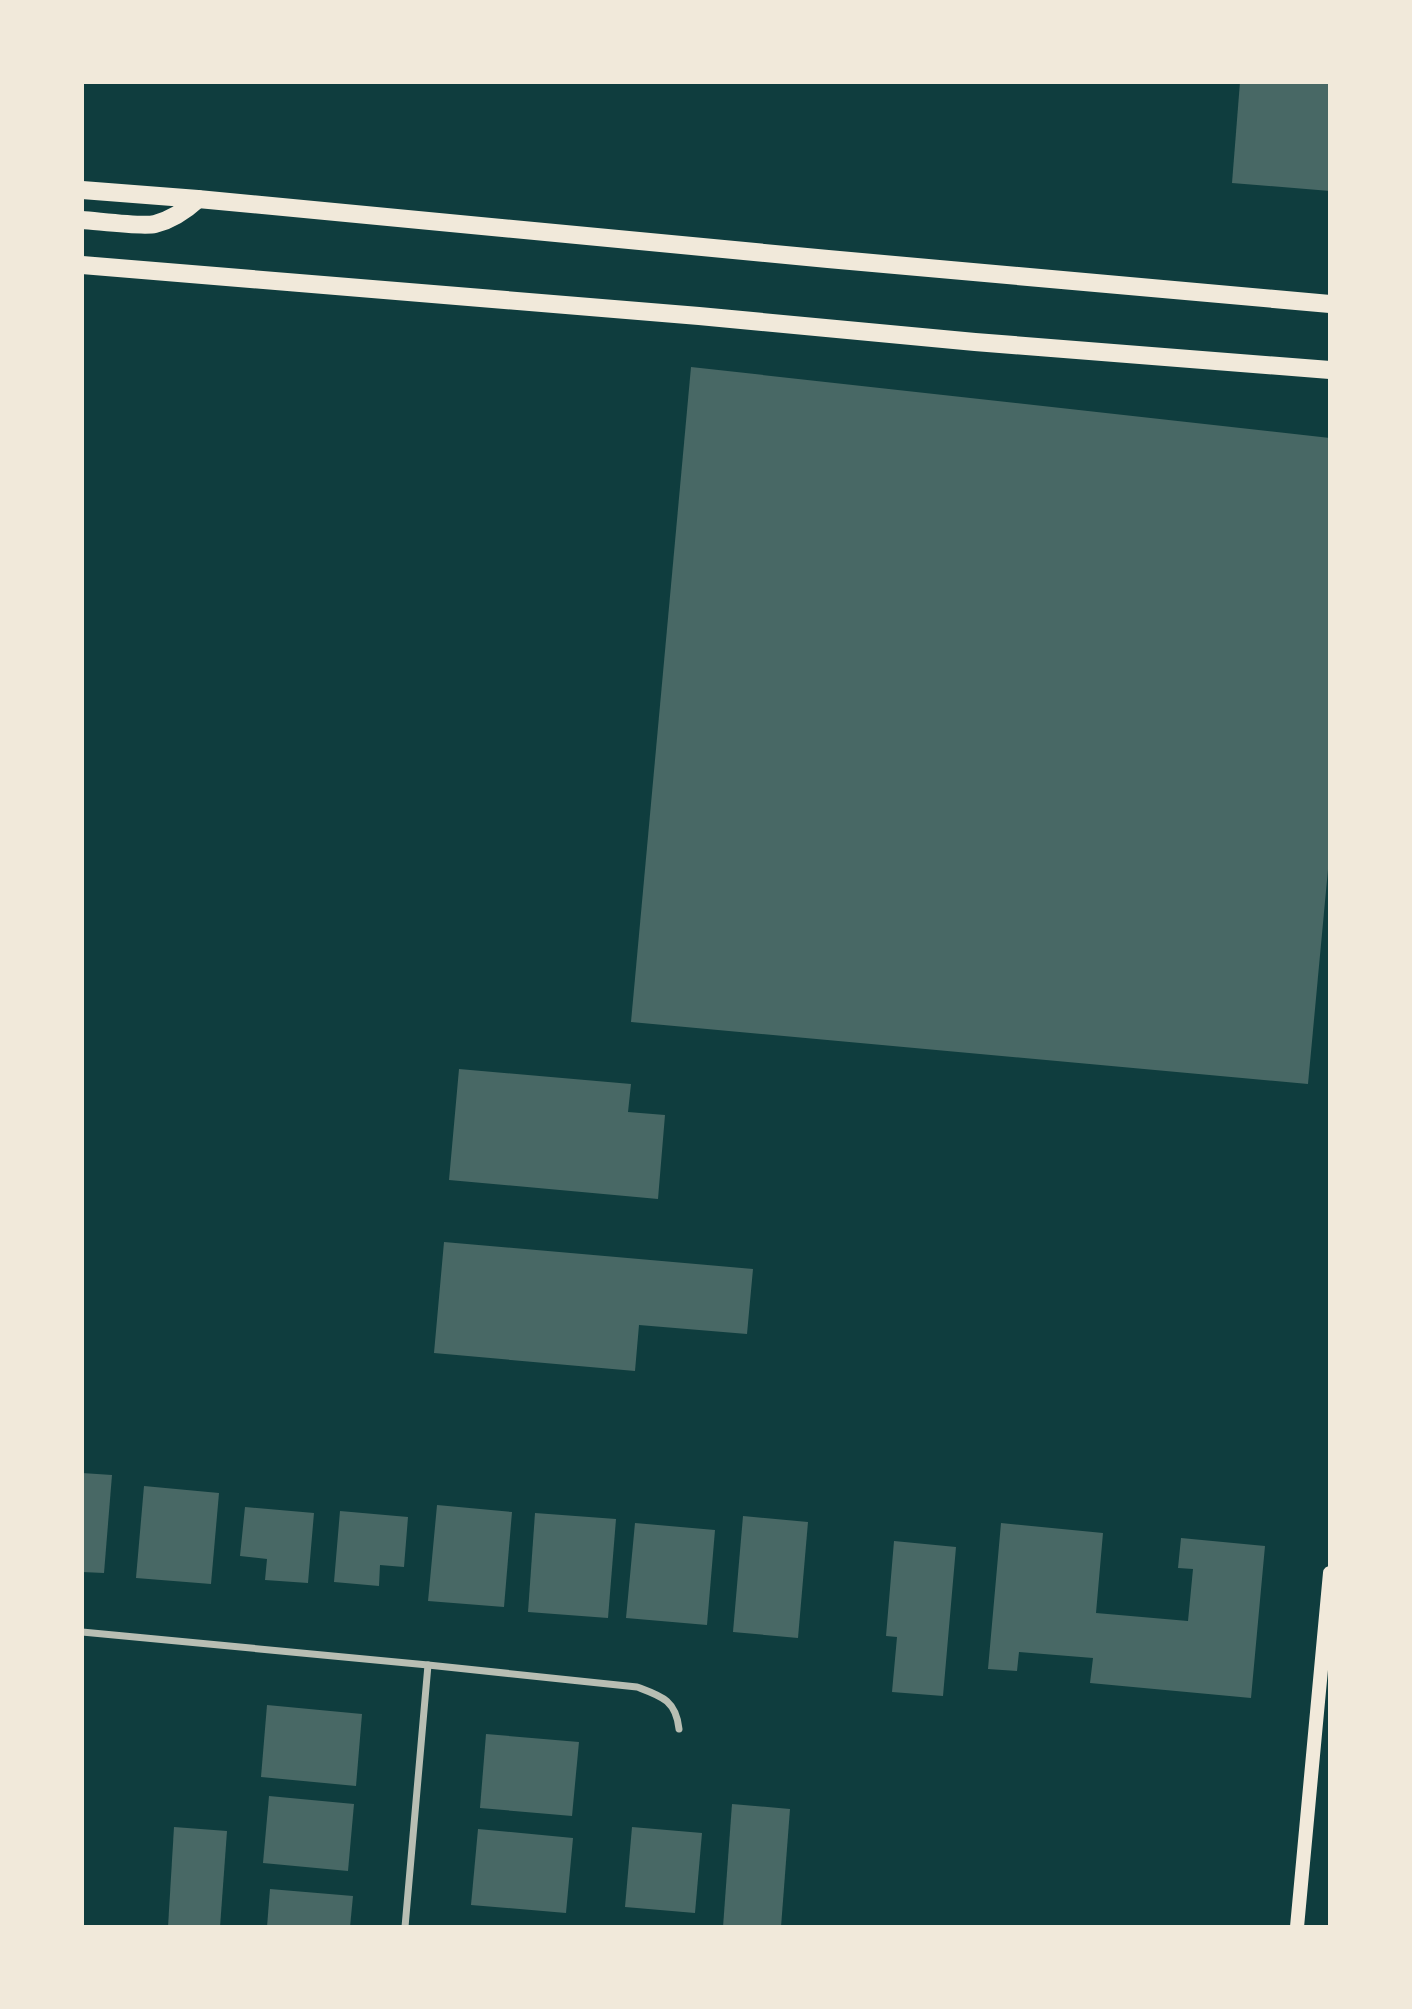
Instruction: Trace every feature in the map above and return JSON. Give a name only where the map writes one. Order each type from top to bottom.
[{"type":"main road","points":[[82,190],[1330,304]]},
{"type":"main road","points":[[82,220],[153,225],[178,214],[198,199]]},
{"type":"main road","points":[[82,265],[1330,370]]},
{"type":"main road","points":[[1297,1927],[1330,1573]]},
{"type":"street","points":[[82,1632],[637,1688],[663,1697],[671,1704],[678,1716],[679,1728]]},
{"type":"street","points":[[405,1927],[428,1665]]},
{"type":"building","points":[[1240,82],[1330,82],[1330,191],[1232,183]]},
{"type":"building","points":[[691,367],[1330,438],[1330,848],[1308,1084],[631,1022]]},
{"type":"building","points":[[459,1069],[631,1084],[628,1112],[665,1115],[658,1199],[449,1180]]},
{"type":"building","points":[[444,1242],[753,1269],[747,1334],[639,1325],[635,1371],[434,1353]]},
{"type":"building","points":[[82,1473],[112,1475],[104,1573],[82,1572]]},
{"type":"building","points":[[144,1486],[219,1493],[211,1584],[136,1578]]},
{"type":"building","points":[[437,1505],[512,1512],[504,1607],[428,1601]]},
{"type":"building","points":[[245,1507],[314,1513],[308,1583],[265,1580],[267,1559],[240,1556]]},
{"type":"building","points":[[340,1511],[408,1517],[404,1567],[380,1565],[379,1586],[334,1582]]},
{"type":"building","points":[[535,1513],[616,1519],[608,1618],[528,1612]]},
{"type":"building","points":[[743,1516],[808,1522],[798,1638],[733,1632]]},
{"type":"building","points":[[635,1523],[715,1530],[707,1625],[626,1618]]},
{"type":"building","points":[[1001,1523],[1103,1533],[1096,1613],[1188,1621],[1193,1569],[1178,1568],[1181,1538],[1265,1546],[1251,1698],[1090,1683],[1093,1658],[1019,1652],[1017,1671],[988,1669]]},
{"type":"building","points":[[894,1541],[956,1547],[943,1696],[892,1692],[897,1637],[886,1636]]},
{"type":"building","points":[[267,1705],[362,1714],[356,1786],[261,1777]]},
{"type":"building","points":[[486,1734],[579,1742],[572,1816],[480,1808]]},
{"type":"building","points":[[269,1796],[354,1804],[348,1871],[263,1863]]},
{"type":"building","points":[[732,1804],[790,1809],[781,1927],[723,1927]]},
{"type":"building","points":[[174,1827],[227,1831],[220,1927],[168,1927]]},
{"type":"building","points":[[632,1827],[702,1833],[695,1913],[625,1907]]},
{"type":"building","points":[[478,1829],[573,1838],[566,1913],[471,1905]]},
{"type":"building","points":[[270,1889],[353,1896],[350,1927],[267,1927]]}]
